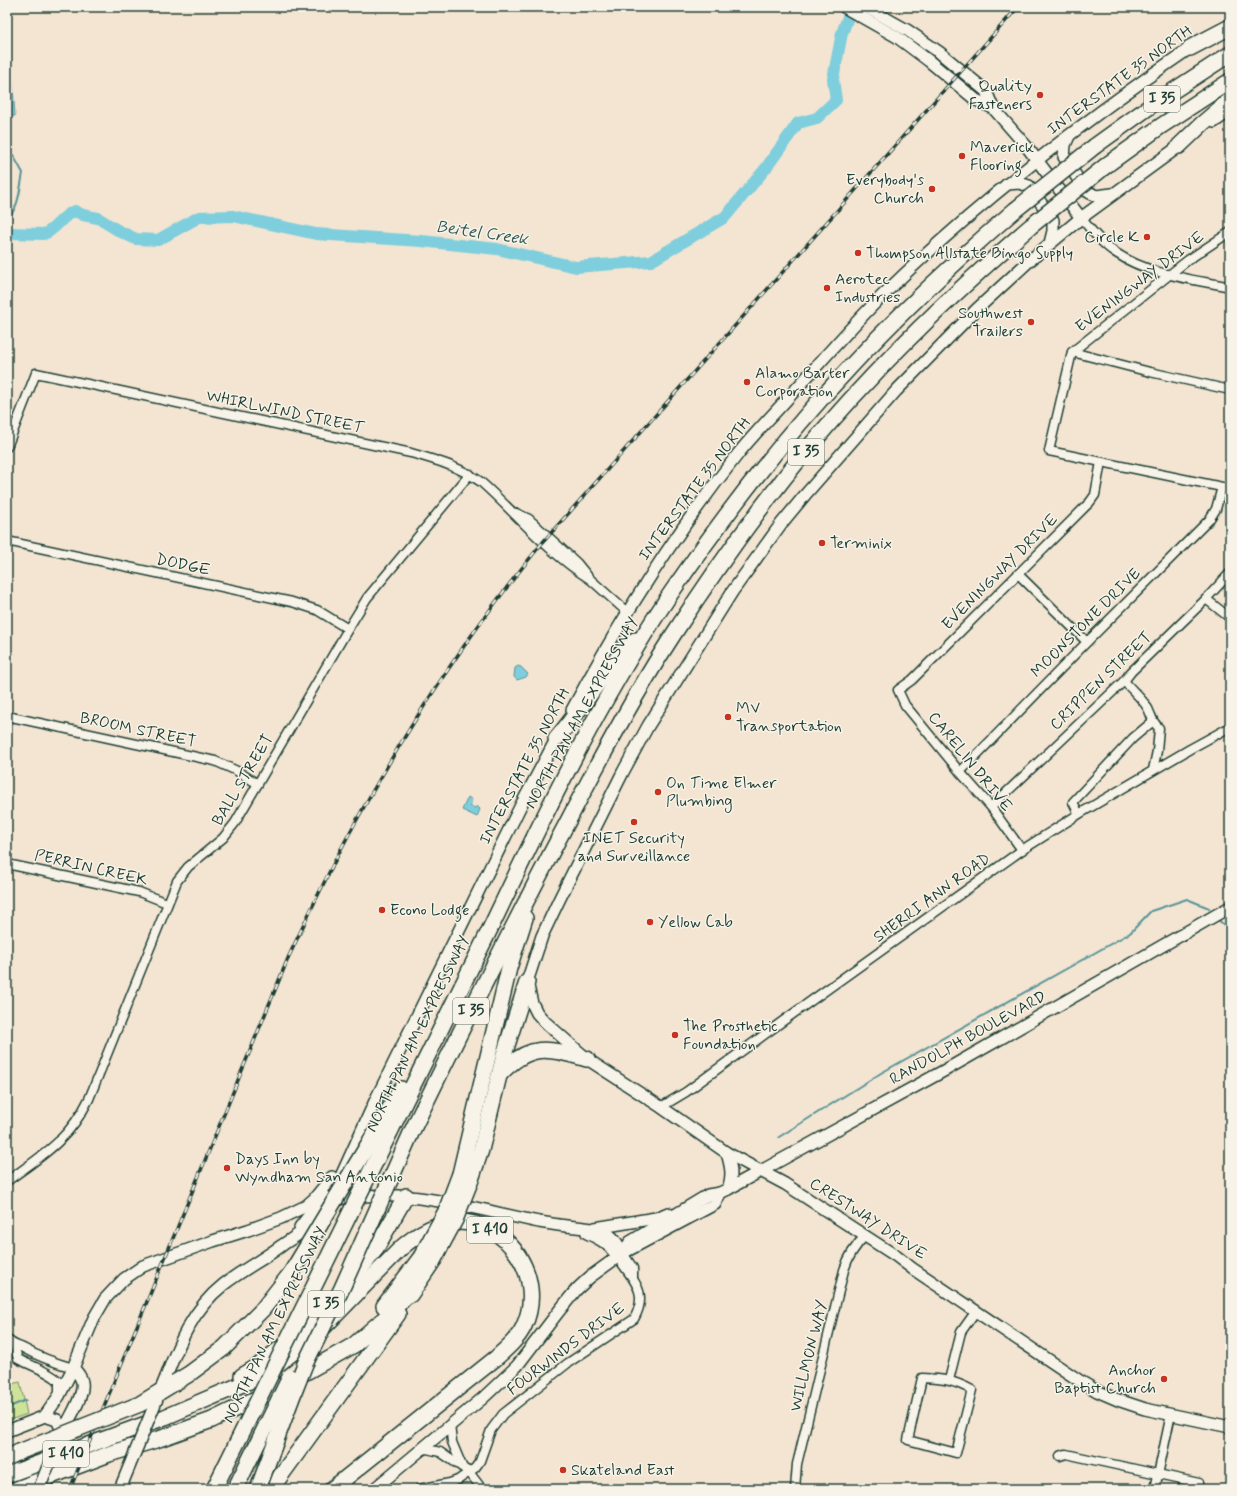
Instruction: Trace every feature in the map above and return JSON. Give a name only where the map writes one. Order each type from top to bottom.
[{"type":"highway","points":[[1190,48],[1230,27]]},
{"type":"highway","name":"NORTH PAN AM EXPRESSWAY","points":[[214,1489],[385,1129],[487,934],[562,779],[605,700],[669,596],[730,511],[815,405],[900,314],[1014,210],[1095,146],[1156,102],[1230,54]]},
{"type":"highway","name":"I 35","points":[[238,1483],[531,892],[612,737],[654,666],[718,567],[809,447],[885,363],[966,283],[1030,226],[1108,164],[1161,126],[1230,81]]},
{"type":"highway","points":[[1179,146],[1230,100]]},
{"type":"highway","points":[[556,739],[573,719],[595,686],[622,652],[649,627]]},
{"type":"highway","points":[[465,1178],[502,997],[509,968],[525,919],[531,892]]},
{"type":"highway","points":[[271,1489],[399,1312],[415,1287],[446,1211],[481,1150],[500,1074],[527,982]]},
{"type":"highway","points":[[500,1074],[510,1063],[529,1052],[540,1050],[556,1051],[587,1058]]},
{"type":"highway","points":[[11,1455],[140,1404],[189,1374],[224,1348],[262,1310],[294,1268],[385,1129]]},
{"type":"highway","points":[[258,1489],[290,1400],[305,1364],[342,1288],[412,1131]]},
{"type":"highway","points":[[372,1195],[380,1206],[384,1216],[384,1232]]},
{"type":"highway","points":[[189,1406],[257,1367],[287,1344],[339,1298],[364,1265],[406,1196]]},
{"type":"highway","name":"I 410","points":[[7,1475],[124,1433],[266,1374],[321,1330],[413,1237],[432,1228],[453,1222],[474,1224],[492,1231],[508,1242],[528,1274],[531,1293],[530,1306],[524,1328],[512,1344],[496,1358],[332,1489]]},
{"type":"highway","points":[[316,1366],[342,1348],[427,1259]]},
{"type":"highway","points":[[17,1489],[109,1454],[159,1439],[212,1420],[274,1390],[354,1346],[385,1318],[415,1287]]},
{"type":"highway","points":[[7,1469],[124,1433]]},
{"type":"highway","points":[[341,1489],[362,1464]]},
{"type":"main road","points":[[844,7],[897,38],[929,61],[976,100],[993,108]]},
{"type":"main road","points":[[866,7],[907,30],[938,52],[986,91],[993,108],[1012,128],[1081,218]]},
{"type":"main road","name":"INTERSTATE 35 NORTH","points":[[120,1489],[180,1342],[195,1315],[210,1297],[223,1285],[269,1255],[313,1223],[331,1200],[376,1099],[521,805],[587,682],[628,612],[697,508],[739,452],[762,424],[885,293],[991,196],[1070,134],[1230,21]]},
{"type":"main road","points":[[527,982],[542,936],[623,772],[648,726],[714,621],[758,556],[805,495],[896,391],[976,310],[1050,243],[1081,218],[1230,110]]},
{"type":"main road","points":[[1070,134],[1065,145],[1064,156],[1085,190],[1096,196],[1114,194]]},
{"type":"main road","points":[[1007,184],[1019,183],[1029,186],[1046,209],[1053,220],[1054,225],[1050,243]]},
{"type":"main road","name":"RANDOLPH BOULEVARD","points":[[621,1257],[630,1242],[697,1201],[708,1195],[724,1191],[949,1068],[1230,907]]},
{"type":"main road","name":"CRESTWAY DRIVE","points":[[527,982],[532,1003],[537,1013],[545,1022],[587,1058],[727,1153],[785,1184],[896,1256],[1080,1381],[1097,1391],[1118,1400],[1144,1408],[1230,1427]]},
{"type":"main road","name":"INTERSTATE 35 NORTH","points":[[289,1240],[314,1211],[328,1189],[332,1177],[376,1099]]},
{"type":"main road","points":[[724,1191],[732,1179],[732,1172],[727,1153]]},
{"type":"main road","points":[[7,1431],[45,1416],[59,1396],[104,1299],[124,1279],[143,1266],[281,1218],[306,1206],[314,1199],[332,1177]]},
{"type":"main road","name":"RANDOLPH BOULEVARD","points":[[621,1257],[715,1204],[724,1191]]},
{"type":"main road","points":[[331,1200],[355,1195],[406,1196],[439,1200],[540,1222],[595,1228],[617,1226],[656,1218],[697,1201]]},
{"type":"main road","points":[[576,1227],[598,1237],[607,1243],[621,1257]]},
{"type":"main road","points":[[595,1228],[613,1238],[621,1257]]},
{"type":"main road","points":[[374,1489],[483,1398],[517,1366],[572,1295],[590,1277],[621,1257]]},
{"type":"main road","points":[[39,1489],[59,1440],[82,1393],[82,1382],[79,1374],[73,1368]]},
{"type":"main road","points":[[45,1416],[57,1420],[60,1426],[59,1440]]},
{"type":"street","points":[[1081,218],[1114,252],[1126,260],[1146,268],[1230,288]]},
{"type":"street","name":"EVENINGWAY DRIVE","points":[[898,690],[912,680],[1095,495],[1101,462],[1049,451],[1072,352],[1170,274],[1230,232]]},
{"type":"street","points":[[1072,352],[1150,372],[1230,390]]},
{"type":"street","name":"WHIRLWIND STREET","points":[[7,447],[36,373],[434,459],[470,474],[481,482],[572,568],[590,579],[628,612]]},
{"type":"street","name":"MOONSTONE DRIVE","points":[[960,772],[1086,642],[1210,520],[1216,509],[1222,487],[1101,462]]},
{"type":"street","name":"BALL STREET","points":[[7,1181],[59,1142],[76,1122],[83,1111],[177,881],[196,859],[217,844],[226,835],[235,823],[367,598],[470,474]]},
{"type":"street","name":"DODGE","points":[[7,541],[292,602],[317,610],[348,629]]},
{"type":"street","name":"CRIPPEN STREET","points":[[991,807],[1124,681],[1131,672],[1206,599],[1230,573]]},
{"type":"street","points":[[1018,574],[1086,642]]},
{"type":"street","points":[[1206,599],[1230,618]]},
{"type":"street","points":[[1124,681],[1144,703],[1149,710],[1152,722],[1159,728],[1154,770]]},
{"type":"street","name":"CARELIN DRIVE","points":[[898,690],[905,705],[991,807],[1022,850]]},
{"type":"street","name":"BROOM STREET","points":[[7,716],[214,761],[237,771],[258,784]]},
{"type":"street","points":[[1079,814],[1073,802],[1133,738],[1152,722]]},
{"type":"street","name":"SHERRI ANN ROAD","points":[[661,1107],[686,1092],[1022,850],[1079,814],[1230,727]]},
{"type":"street","name":"PERRIN CREEK","points":[[7,864],[138,892],[167,903]]},
{"type":"street","name":"WILLMON WAY","points":[[795,1489],[797,1464],[846,1262],[851,1252],[865,1236]]},
{"type":"street","name":"FOURWINDS DRIVE","points":[[419,1489],[450,1483],[458,1480],[469,1472],[480,1461],[492,1430],[503,1414],[568,1363],[634,1319],[639,1310],[640,1292],[630,1275],[633,1268],[621,1257]]},
{"type":"street","points":[[602,1268],[616,1267],[630,1275]]},
{"type":"street","points":[[950,1380],[961,1332],[976,1311]]},
{"type":"street","points":[[7,1339],[14,1345],[33,1354],[73,1368]]},
{"type":"street","points":[[14,1345],[18,1359],[52,1374],[59,1381],[59,1396]]},
{"type":"street","points":[[922,1378],[942,1378],[950,1380],[972,1390],[956,1453],[908,1440],[922,1378]]},
{"type":"street","points":[[1155,1489],[1171,1414]]},
{"type":"street","points":[[450,1425],[452,1442],[462,1466]]},
{"type":"street","points":[[419,1451],[427,1449],[440,1452],[469,1472],[482,1489]]},
{"type":"street","points":[[1060,1456],[1066,1454],[1199,1483]]},
{"type":"green space","points":[[20,1382],[27,1414],[7,1421],[7,1385]]},
{"type":"water","points":[[7,58],[11,59],[15,116],[7,116]]},
{"type":"water","points":[[518,666],[528,674],[526,677],[517,680],[514,677],[515,668]]},
{"type":"water","points":[[468,797],[472,800],[470,806],[475,808],[477,806],[480,809],[477,817],[462,810]]},
{"type":"waterway","name":"Beitel Creek","points":[[7,233],[44,234],[49,232],[66,216],[75,211],[83,215],[98,218],[119,231],[136,239],[158,240],[199,217],[233,216],[316,234],[421,241],[497,249],[576,267],[651,261],[725,217],[766,168],[798,123],[817,118],[836,100],[833,79],[842,33],[852,7]]},
{"type":"waterway","points":[[7,219],[17,204],[23,173],[13,155]]},
{"type":"waterway","points":[[779,1137],[881,1073],[1130,933],[1151,911],[1187,899],[1209,908]]},
{"type":"waterway","points":[[1218,920],[1230,929]]},
{"type":"waterway","points":[[7,1408],[26,1400]]},
{"type":"railway","points":[[70,1489],[289,956],[346,839],[397,750],[442,678],[516,575],[543,542],[1018,7]]},
{"type":"place","name":"Quality Fasteners","points":[[1040,95]]},
{"type":"place","name":"Maverick Flooring","points":[[962,156]]},
{"type":"place","name":"Everybody's Church","points":[[932,189]]},
{"type":"place","name":"Circle K","points":[[1147,237]]},
{"type":"place","name":"Thompson Allstate Bingo Supply","points":[[858,253]]},
{"type":"place","name":"Aerotec Industries","points":[[827,288]]},
{"type":"place","name":"Southwest Trailers","points":[[1031,322]]},
{"type":"place","name":"Alamo Barter Corporation","points":[[747,382]]},
{"type":"place","name":"Terminix","points":[[822,543]]},
{"type":"place","name":"MV Transportation","points":[[728,717]]},
{"type":"place","name":"On Time Elmer Plumbing","points":[[658,792]]},
{"type":"place","name":"INET Security and Surveillance","points":[[634,822]]},
{"type":"place","name":"Econo Lodge","points":[[382,910]]},
{"type":"place","name":"Yellow Cab","points":[[650,922]]},
{"type":"place","name":"The Prosthetic Foundation","points":[[675,1035]]},
{"type":"place","name":"Days Inn by Wyndham San Antonio","points":[[227,1168]]},
{"type":"place","name":"Anchor Baptist Church","points":[[1164,1379]]},
{"type":"place","name":"Skateland East","points":[[563,1470]]}]
